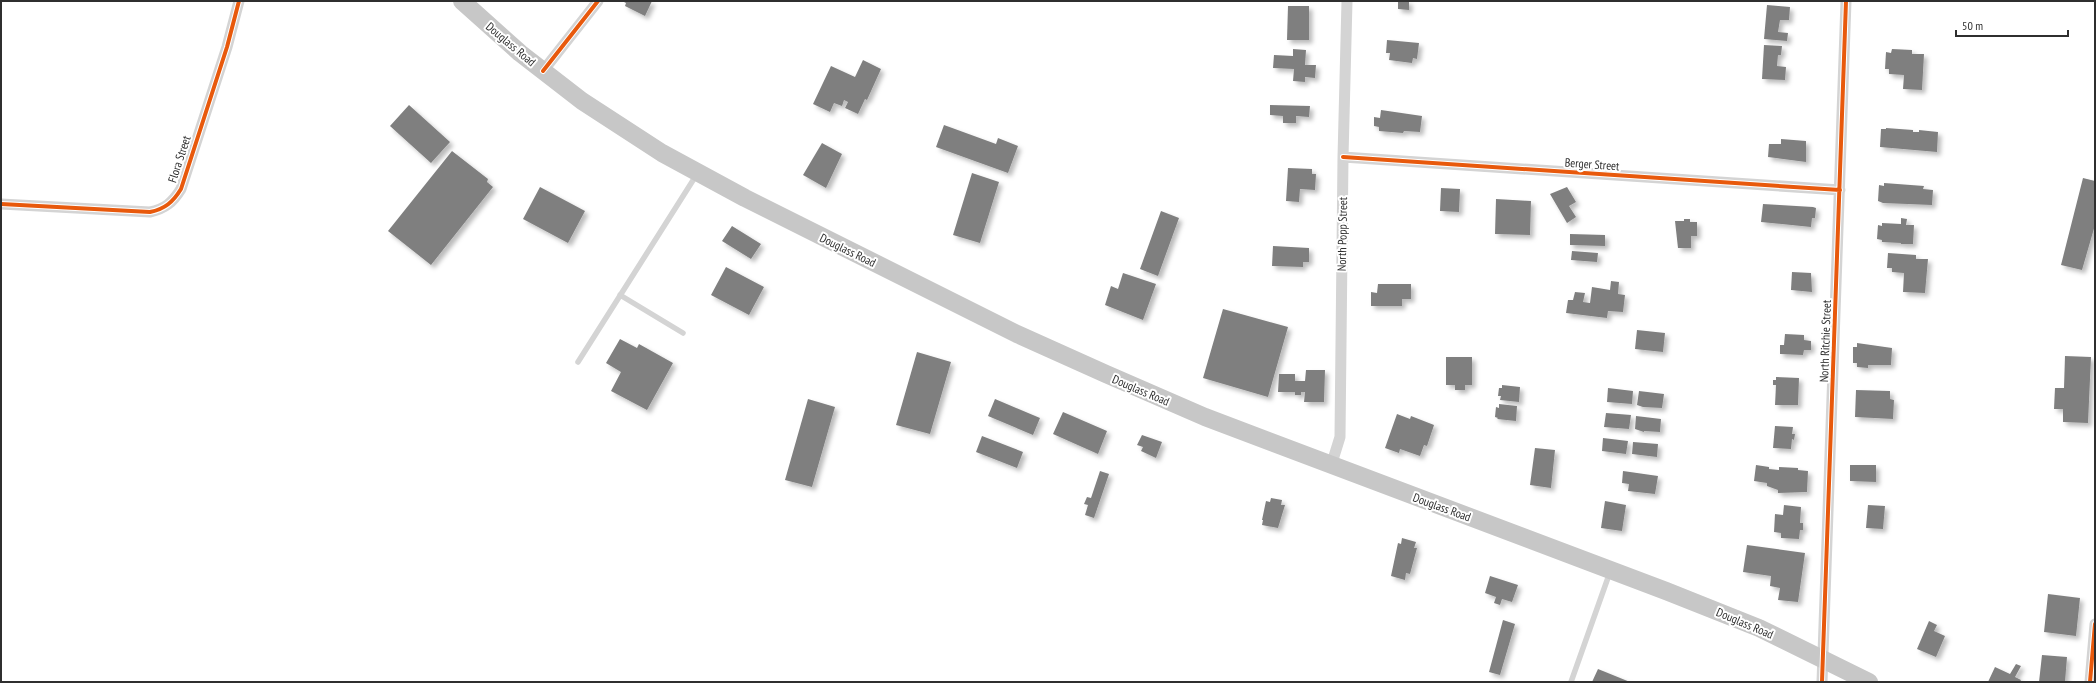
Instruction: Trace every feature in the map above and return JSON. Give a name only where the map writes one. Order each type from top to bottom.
[{"type":"main road","name":"Douglass Road","points":[[462,1],[543,71],[626,131],[697,174],[1010,330],[1205,417],[1745,622],[1824,658],[1869,682]]},
{"type":"street","name":"Flora Street","points":[[1,204],[150,212],[160,210],[171,202],[180,189],[227,47],[239,1]]},
{"type":"street","points":[[543,71],[598,1]]},
{"type":"street","name":"North Popp Street","points":[[1331,466],[1339,446],[1340,437],[1342,157],[1347,1]]},
{"type":"street","name":"North Ritchie Street","points":[[1822,682],[1846,1]]},
{"type":"street","name":"Berger Street","points":[[1342,157],[1840,190]]},
{"type":"street","points":[[2090,682],[2095,624]]},
{"type":"lane","points":[[578,362],[697,174]]},
{"type":"lane","points":[[620,295],[683,333]]},
{"type":"lane","points":[[1571,682],[1610,570]]},
{"type":"building","points":[[622,1],[652,1],[645,16],[625,6],[626,3]]},
{"type":"building","points":[[1398,1],[1409,1],[1409,10],[1398,9]]},
{"type":"building","points":[[1767,5],[1790,7],[1789,20],[1780,20],[1778,32],[1788,33],[1787,41],[1764,39]]},
{"type":"building","points":[[1288,6],[1309,6],[1309,40],[1287,40]]},
{"type":"building","points":[[1387,40],[1419,43],[1417,59],[1413,58],[1412,63],[1389,60],[1390,53],[1386,53]]},
{"type":"building","points":[[1764,45],[1782,46],[1781,55],[1778,55],[1777,66],[1786,67],[1785,80],[1762,79]]},
{"type":"building","points":[[1293,49],[1306,50],[1305,65],[1316,65],[1315,78],[1305,77],[1305,82],[1293,81],[1294,69],[1273,68],[1274,55],[1293,56]]},
{"type":"building","points":[[1892,49],[1912,50],[1912,54],[1924,54],[1922,90],[1903,89],[1904,75],[1889,74],[1889,69],[1885,69],[1886,52],[1891,53]]},
{"type":"building","points":[[863,60],[881,69],[867,100],[865,99],[858,114],[845,108],[848,102],[844,100],[842,106],[834,103],[830,112],[813,104],[831,66],[855,77]]},
{"type":"building","points":[[409,105],[450,142],[431,163],[390,126]]},
{"type":"building","points":[[1270,105],[1310,106],[1309,117],[1296,116],[1296,123],[1283,123],[1283,116],[1270,115]]},
{"type":"building","points":[[1381,110],[1422,116],[1420,132],[1404,131],[1403,133],[1379,131],[1379,127],[1374,126],[1374,117],[1380,118]]},
{"type":"building","points":[[944,125],[996,144],[998,138],[1018,146],[1008,173],[936,147]]},
{"type":"building","points":[[1881,129],[1913,130],[1913,132],[1919,132],[1919,130],[1938,132],[1937,152],[1880,147]]},
{"type":"building","points":[[1781,139],[1806,141],[1806,162],[1768,157],[1769,144],[1781,144]]},
{"type":"building","points":[[822,143],[842,154],[826,188],[803,175]]},
{"type":"building","points":[[452,151],[488,179],[487,182],[493,187],[431,265],[388,231]]},
{"type":"building","points":[[1288,168],[1312,169],[1312,174],[1316,174],[1315,190],[1300,189],[1299,202],[1286,201]]},
{"type":"building","points":[[972,173],[999,182],[980,243],[953,235]]},
{"type":"building","points":[[2083,178],[2095,181],[2095,225],[2082,270],[2061,265]]},
{"type":"building","points":[[1884,183],[1924,186],[1923,189],[1933,190],[1932,205],[1883,203],[1878,201],[1879,185],[1884,186]]},
{"type":"building","points":[[540,187],[585,211],[568,243],[523,219]]},
{"type":"building","points":[[1567,187],[1576,202],[1569,206],[1576,217],[1567,223],[1550,194]]},
{"type":"building","points":[[1441,188],[1460,189],[1459,212],[1440,211]]},
{"type":"building","points":[[1496,199],[1531,201],[1530,235],[1495,234]]},
{"type":"building","points":[[1763,204],[1813,207],[1816,208],[1815,218],[1812,218],[1811,227],[1761,222]]},
{"type":"building","points":[[1161,211],[1179,218],[1158,276],[1140,269]]},
{"type":"building","points":[[1901,218],[1907,219],[1906,225],[1914,225],[1913,244],[1882,242],[1882,240],[1877,239],[1878,225],[1882,226],[1882,223],[1901,224]]},
{"type":"building","points":[[1684,219],[1690,219],[1690,222],[1697,222],[1697,236],[1691,236],[1691,248],[1678,248],[1675,221],[1684,221]]},
{"type":"building","points":[[732,226],[761,244],[751,259],[722,241]]},
{"type":"building","points":[[1570,234],[1605,235],[1605,246],[1570,245]]},
{"type":"building","points":[[1273,246],[1309,248],[1309,262],[1303,262],[1303,267],[1272,266]]},
{"type":"building","points":[[1572,251],[1598,253],[1597,262],[1571,260]]},
{"type":"building","points":[[1888,253],[1916,255],[1916,259],[1928,259],[1925,293],[1903,292],[1904,273],[1892,272],[1892,268],[1887,268]]},
{"type":"building","points":[[726,267],[764,287],[749,315],[711,295]]},
{"type":"building","points":[[1792,272],[1811,273],[1812,292],[1791,290]]},
{"type":"building","points":[[1123,273],[1156,284],[1143,320],[1105,305],[1111,286],[1118,289]]},
{"type":"building","points":[[1611,281],[1619,282],[1618,294],[1625,295],[1623,312],[1608,311],[1607,318],[1566,313],[1568,300],[1573,300],[1575,292],[1585,293],[1583,302],[1590,303],[1592,287],[1610,290]]},
{"type":"building","points":[[1378,284],[1411,284],[1411,299],[1402,299],[1402,306],[1371,306],[1371,292],[1377,293]]},
{"type":"building","points":[[1223,309],[1288,327],[1268,397],[1203,378]]},
{"type":"building","points":[[1637,330],[1665,333],[1663,352],[1635,349]]},
{"type":"building","points":[[1785,334],[1804,335],[1804,340],[1811,341],[1811,350],[1804,350],[1803,355],[1780,354],[1780,345],[1784,345]]},
{"type":"building","points":[[620,339],[637,348],[639,344],[673,363],[647,410],[611,391],[621,372],[606,363]]},
{"type":"building","points":[[1857,343],[1892,348],[1891,365],[1868,365],[1868,368],[1857,367],[1857,363],[1853,363],[1853,347],[1857,347]]},
{"type":"building","points":[[917,352],[951,362],[930,434],[896,425]]},
{"type":"building","points":[[2065,356],[2091,357],[2088,423],[2063,422],[2063,409],[2054,409],[2055,388],[2064,388]]},
{"type":"building","points":[[1446,357],[1472,357],[1472,385],[1465,385],[1465,390],[1455,390],[1455,385],[1446,385]]},
{"type":"building","points":[[1306,370],[1325,370],[1324,402],[1304,402],[1305,392],[1301,392],[1301,395],[1295,395],[1295,392],[1278,392],[1279,374],[1295,374],[1295,381],[1305,381]]},
{"type":"building","points":[[1776,377],[1799,378],[1798,405],[1775,405],[1776,385],[1773,385],[1773,380],[1776,380]]},
{"type":"building","points":[[1502,385],[1520,387],[1519,402],[1500,400],[1501,396],[1498,396],[1499,388],[1502,388]]},
{"type":"building","points":[[1608,388],[1633,391],[1632,404],[1607,402]]},
{"type":"building","points":[[1856,390],[1890,391],[1890,399],[1894,400],[1893,419],[1855,417]]},
{"type":"building","points":[[1639,391],[1664,394],[1662,408],[1643,407],[1637,405]]},
{"type":"building","points":[[808,399],[835,407],[812,487],[785,480]]},
{"type":"building","points":[[995,399],[1040,418],[1033,435],[988,416]]},
{"type":"building","points":[[1499,404],[1517,406],[1516,421],[1497,419],[1498,418],[1495,417],[1496,407],[1499,408]]},
{"type":"building","points":[[1063,412],[1107,431],[1098,454],[1053,434]]},
{"type":"building","points":[[1606,413],[1631,415],[1629,429],[1604,427]]},
{"type":"building","points":[[1397,414],[1410,419],[1411,416],[1434,425],[1427,446],[1424,445],[1420,456],[1400,449],[1399,453],[1385,448]]},
{"type":"building","points":[[1636,416],[1661,419],[1660,432],[1644,432],[1635,429]]},
{"type":"building","points":[[1775,426],[1793,427],[1792,434],[1795,434],[1794,440],[1792,439],[1791,449],[1773,448]]},
{"type":"building","points":[[1142,435],[1162,442],[1156,458],[1141,451],[1143,447],[1137,445]]},
{"type":"building","points":[[982,436],[1023,452],[1017,468],[976,452]]},
{"type":"building","points":[[1603,438],[1628,441],[1626,454],[1602,451]]},
{"type":"building","points":[[1633,442],[1658,444],[1657,457],[1632,454]]},
{"type":"building","points":[[1535,448],[1555,450],[1551,488],[1530,485]]},
{"type":"building","points":[[1756,465],[1769,467],[1769,469],[1779,470],[1779,467],[1798,468],[1798,470],[1808,471],[1807,492],[1778,493],[1778,490],[1767,486],[1767,483],[1754,481]]},
{"type":"building","points":[[1850,465],[1876,465],[1876,482],[1850,481]]},
{"type":"building","points":[[1100,471],[1109,474],[1094,518],[1085,515],[1088,505],[1084,504],[1087,497],[1091,498]]},
{"type":"building","points":[[1623,471],[1658,476],[1655,494],[1628,491],[1629,484],[1622,483]]},
{"type":"building","points":[[1271,498],[1282,500],[1281,505],[1285,505],[1278,528],[1262,525],[1266,501],[1270,502]]},
{"type":"building","points":[[1605,501],[1626,505],[1622,531],[1601,528]]},
{"type":"building","points":[[1784,505],[1801,507],[1800,523],[1803,523],[1803,530],[1800,530],[1799,539],[1781,538],[1781,533],[1774,532],[1775,514],[1783,515]]},
{"type":"building","points":[[1868,505],[1885,506],[1883,529],[1866,528]]},
{"type":"building","points":[[1402,538],[1416,542],[1414,548],[1417,548],[1410,574],[1406,573],[1405,580],[1391,576],[1398,543],[1401,544]]},
{"type":"building","points":[[1747,545],[1805,553],[1798,602],[1778,600],[1780,588],[1770,586],[1771,576],[1743,572]]},
{"type":"building","points":[[1490,576],[1518,585],[1512,602],[1502,599],[1500,605],[1494,603],[1496,597],[1485,593]]},
{"type":"building","points":[[2048,594],[2080,598],[2076,636],[2044,632]]},
{"type":"building","points":[[1503,620],[1515,624],[1500,675],[1489,672]]},
{"type":"building","points":[[1929,621],[1937,625],[1934,631],[1945,636],[1936,657],[1917,649]]},
{"type":"building","points":[[2042,655],[2067,657],[2065,682],[2039,682]]},
{"type":"building","points":[[2016,664],[2021,666],[2015,677],[2021,680],[2020,682],[1988,682],[1995,667],[2010,674]]},
{"type":"building","points":[[1598,669],[1630,682],[1592,682]]},
{"type":"cycle path","points":[[1,204],[150,212],[160,209],[168,204],[175,198],[181,189],[227,47],[239,1]]},
{"type":"cycle path","points":[[543,71],[598,1]]},
{"type":"cycle path","points":[[1822,682],[1846,1]]},
{"type":"cycle path","points":[[1343,157],[1840,190]]},
{"type":"cycle path","points":[[2090,682],[2095,624]]}]
